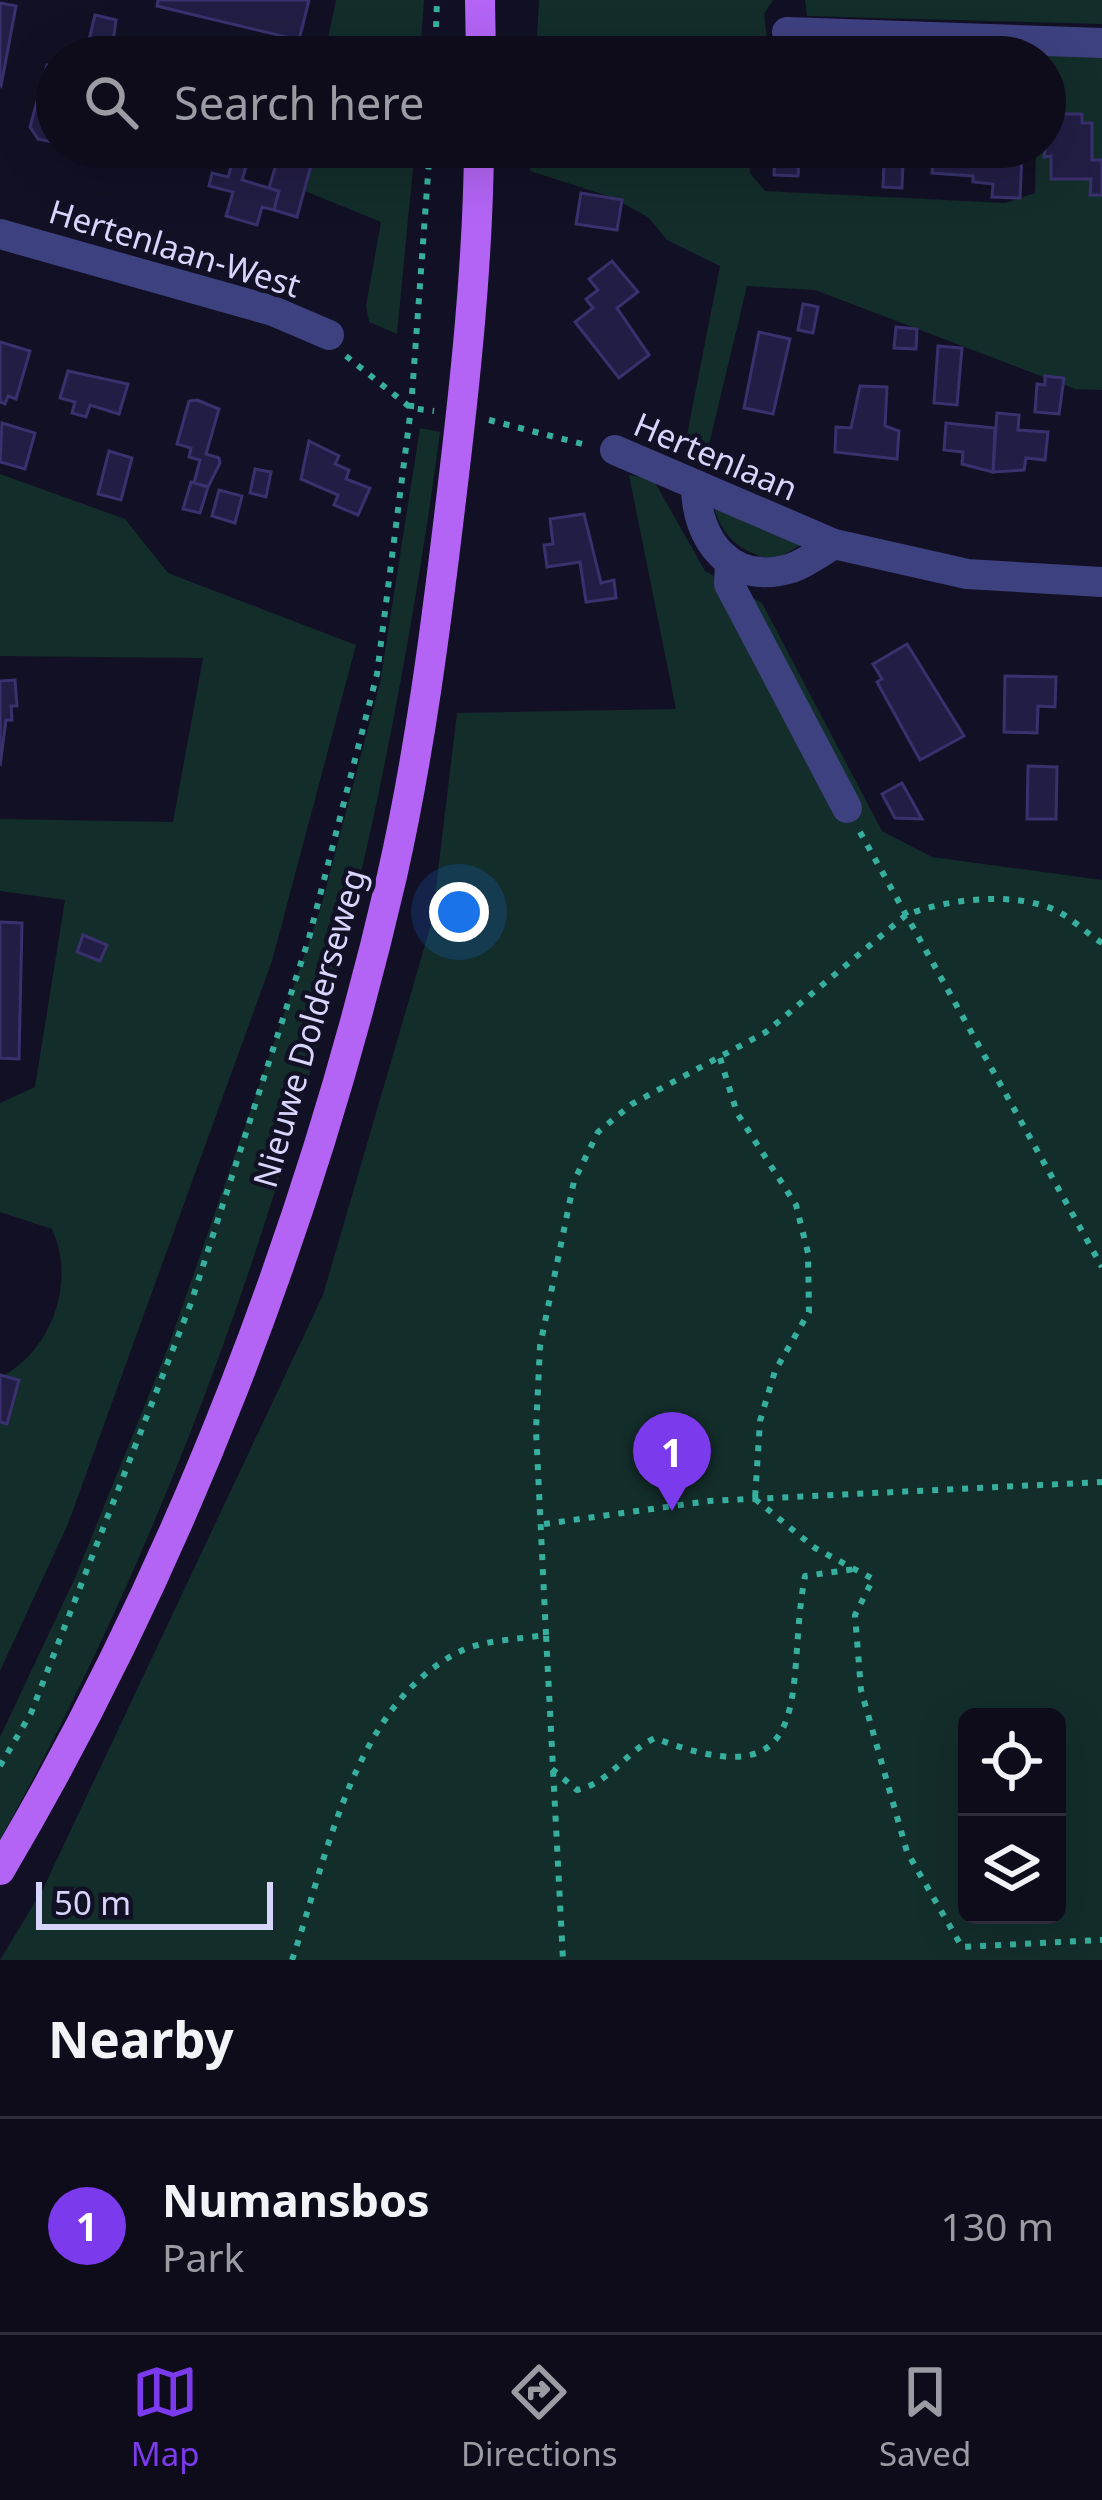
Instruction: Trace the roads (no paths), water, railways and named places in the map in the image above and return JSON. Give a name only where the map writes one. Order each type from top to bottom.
[{"type":"main road","points":[[480,0],[481,36]]},
{"type":"main road","name":"Nieuwe Dolderseweg","points":[[0,1870],[96,1693],[215,1430],[339,1071],[391,878],[416,754],[461,416],[478,168]]},
{"type":"street","points":[[787,32],[902,36]]},
{"type":"street","points":[[1066,42],[1102,43]]},
{"type":"street","name":"Hertenlaan-West","points":[[0,234],[273,311],[329,335]]},
{"type":"street","name":"Hertenlaan","points":[[615,450],[834,544],[967,574],[1102,582]]},
{"type":"street","points":[[696,486],[696,518],[709,545],[730,564],[758,571],[792,568],[834,544]]},
{"type":"street","points":[[730,564],[729,584],[847,808]]},
{"type":"place","name":"Numansbos","points":[[672,1511]]}]
